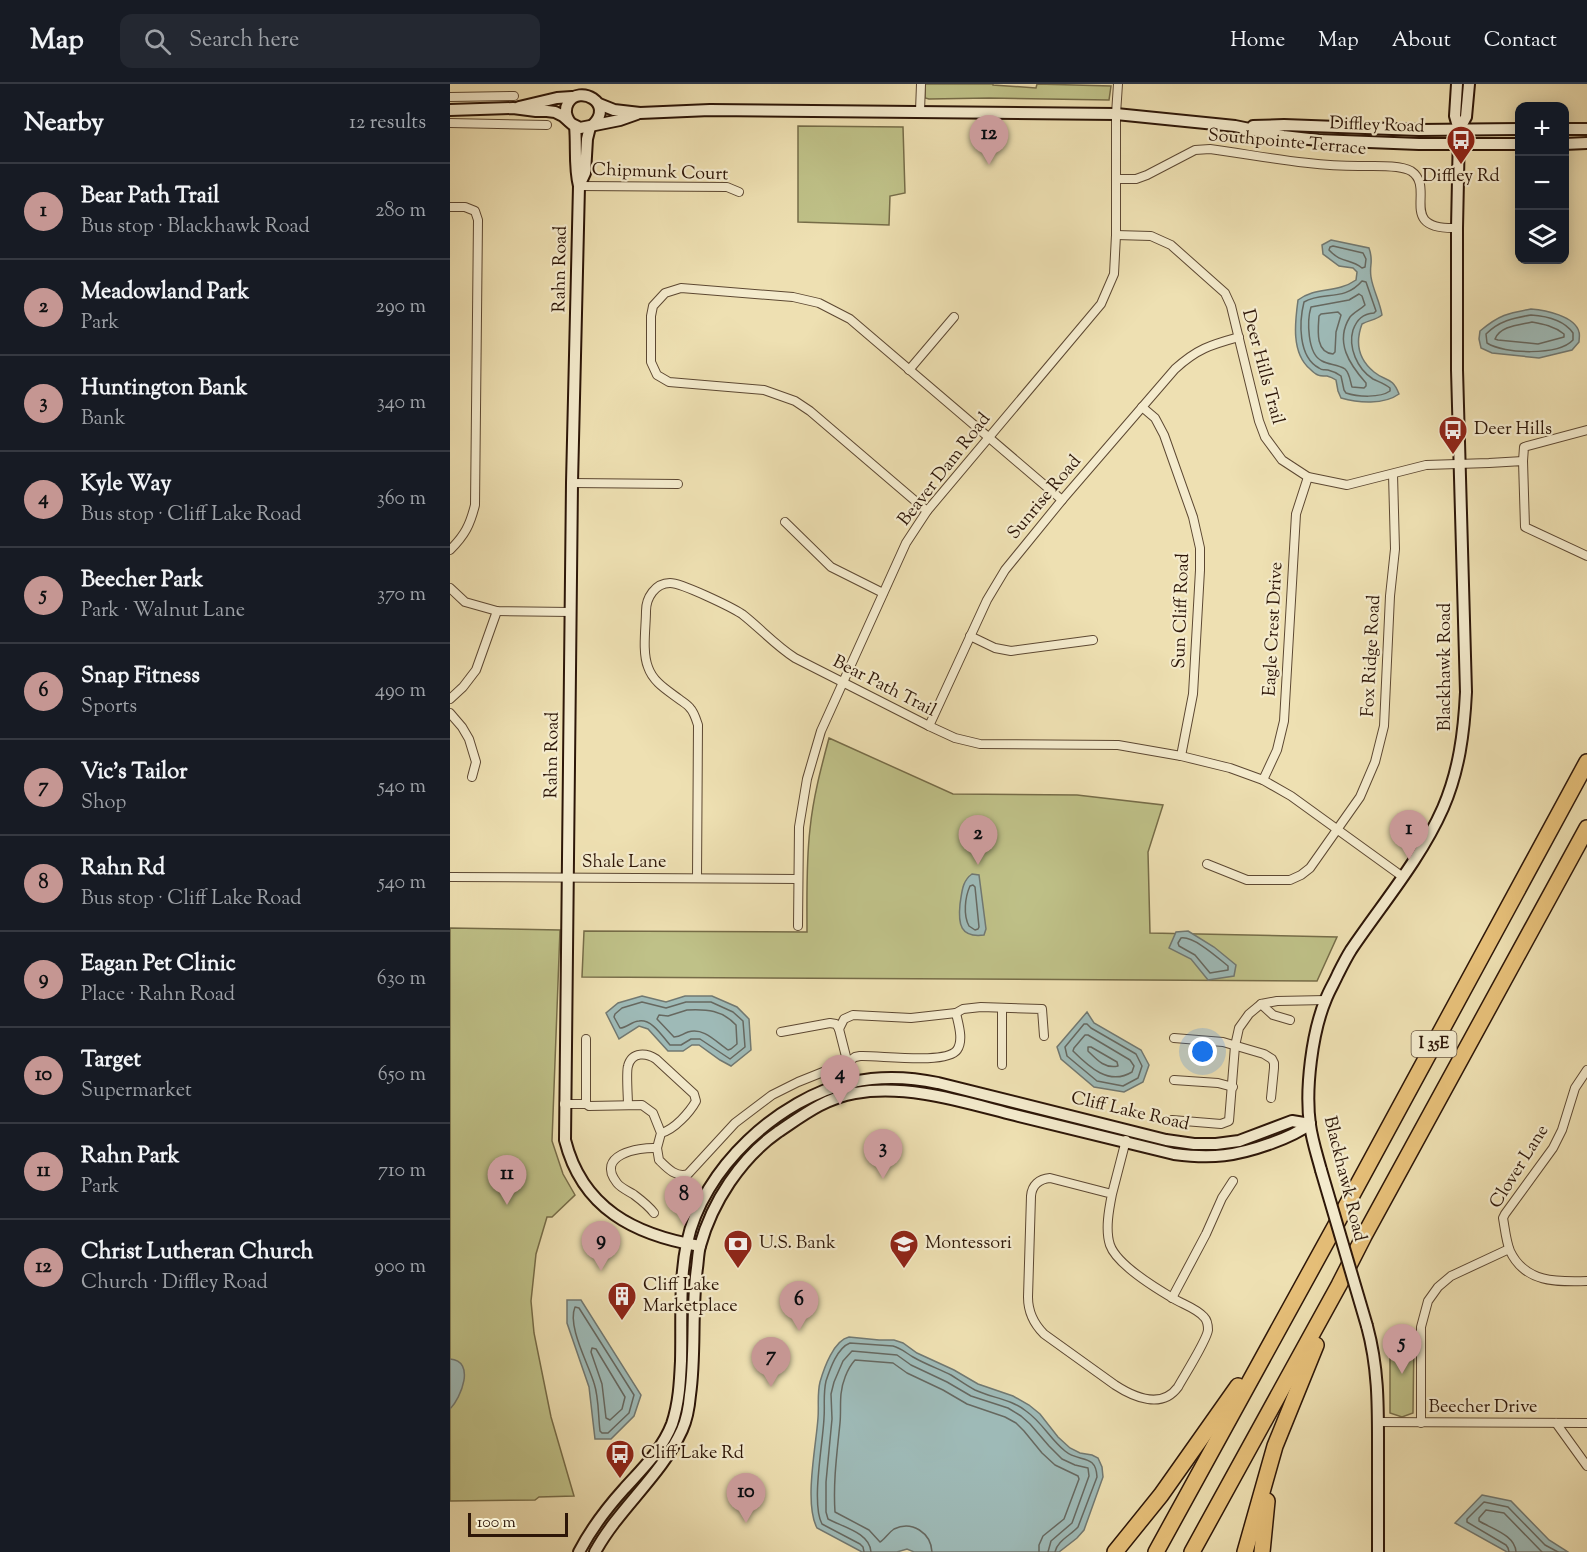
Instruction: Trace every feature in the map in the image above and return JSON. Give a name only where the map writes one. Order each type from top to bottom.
[{"type":"highway","name":"I 35E","points":[[1156,1552],[1587,762]]},
{"type":"highway","name":"I 35E","points":[[1191,1552],[1339,1286],[1364,1236],[1587,828]]},
{"type":"highway","points":[[1245,1552],[1275,1446],[1339,1286]]},
{"type":"highway","points":[[1114,1552],[1161,1495],[1281,1325]]},
{"type":"highway","points":[[1262,1552],[1275,1446]]},
{"type":"street","points":[[921,84],[921,111]]},
{"type":"street","name":"Beaver Dam Road","points":[[798,926],[799,827],[807,779],[821,731],[906,543],[927,511],[1101,304],[1114,274],[1118,84]]},
{"type":"street","name":"Blackhawk Road","points":[[1377,1552],[1376,1368],[1367,1326],[1321,1170],[1310,1124],[1309,1090],[1311,1059],[1326,999],[1349,952],[1428,840],[1455,773],[1464,733],[1466,692],[1457,370],[1459,130],[1455,116],[1457,84]]},
{"type":"street","name":"Blackhawk Road","points":[[1459,130],[1466,117],[1469,84]]},
{"type":"street","points":[[580,90],[596,101]]},
{"type":"street","points":[[572,124],[566,111],[569,101],[580,90]]},
{"type":"street","points":[[450,110],[513,108],[555,112],[580,128],[591,126],[600,116],[596,101],[580,90],[513,108]]},
{"type":"street","points":[[450,97],[514,96]]},
{"type":"street","name":"Diffley Road","points":[[596,101],[614,110],[640,113],[921,111],[1116,114],[1235,126],[1283,136],[1318,140],[1367,143],[1515,144]]},
{"type":"street","name":"Diffley Road","points":[[591,126],[640,113]]},
{"type":"street","points":[[450,123],[547,125]]},
{"type":"street","name":"Rahn Road","points":[[572,124],[577,147],[576,173],[579,186],[572,483],[565,1140],[576,1173],[587,1190],[602,1205],[643,1232],[675,1242],[700,1246]]},
{"type":"street","name":"Rahn Road","points":[[579,186],[585,173],[587,139],[591,126]]},
{"type":"street","name":"Diffley Road","points":[[1235,126],[1515,129]]},
{"type":"street","points":[[1569,129],[1587,129]]},
{"type":"street","points":[[1569,144],[1587,143]]},
{"type":"street","name":"Southpointe Terrace","points":[[1116,179],[1147,175],[1195,150],[1210,149],[1324,165],[1390,166],[1411,171],[1420,183],[1422,214],[1428,224],[1441,228],[1457,228]]},
{"type":"street","name":"Chipmunk Court","points":[[579,186],[727,187],[739,192]]},
{"type":"street","points":[[450,207],[465,207],[475,211],[478,220],[475,505],[471,522],[463,537],[450,550]]},
{"type":"street","name":"Deer Hills Trail","points":[[1116,235],[1151,236],[1171,245],[1224,293],[1231,306],[1265,437],[1282,460],[1308,477],[1347,485],[1426,465],[1523,461]]},
{"type":"street","points":[[927,511],[810,411],[795,401],[764,390],[669,382],[657,375],[651,362],[653,306],[665,292],[681,288],[793,297],[819,303],[850,319],[1062,500]]},
{"type":"street","points":[[909,370],[954,316]]},
{"type":"street","name":"Sunrise Road","points":[[929,726],[987,600],[1005,570],[1174,369],[1189,356],[1211,344],[1239,337]]},
{"type":"street","name":"Sun Cliff Road","points":[[1142,407],[1155,418],[1164,435],[1193,517],[1200,549],[1193,694],[1181,756]]},
{"type":"street","points":[[1587,430],[1524,447],[1523,461],[1525,527],[1587,556]]},
{"type":"street","name":"Fox Ridge Road","points":[[1207,864],[1247,880],[1290,880],[1310,868],[1360,797],[1375,762],[1384,726],[1390,596],[1395,549],[1393,474]]},
{"type":"street","name":"Eagle Crest Drive","points":[[1263,780],[1276,750],[1284,721],[1296,514],[1308,477]]},
{"type":"street","points":[[572,483],[678,484]]},
{"type":"street","points":[[784,522],[831,567],[883,593]]},
{"type":"street","name":"Bear Path Trail","points":[[697,878],[698,725],[690,707],[659,684],[648,667],[646,654],[646,605],[649,596],[662,585],[670,583],[679,584],[724,604],[742,615],[779,648],[795,658],[955,738],[980,744],[1118,745],[1181,756],[1230,768],[1263,780],[1291,796],[1403,877]]},
{"type":"street","points":[[450,588],[465,602],[496,611],[571,612]]},
{"type":"street","points":[[450,699],[476,670],[496,611]]},
{"type":"street","points":[[970,636],[995,648],[1011,651],[1093,640]]},
{"type":"street","points":[[450,713],[469,739],[476,762],[472,777]]},
{"type":"street","name":"Shale Lane","points":[[450,877],[798,879]]},
{"type":"street","points":[[1172,1120],[1225,1123],[1229,1121],[1235,1046],[1239,1028],[1249,1014],[1261,1004],[1286,1000],[1326,999]]},
{"type":"street","points":[[1261,1004],[1273,1015],[1290,1020]]},
{"type":"street","points":[[839,1029],[844,1019],[853,1015],[911,1018],[956,1013],[963,1008],[1042,1009],[1044,1036]]},
{"type":"street","points":[[1002,1008],[1002,1065]]},
{"type":"street","points":[[564,1104],[642,1106],[653,1113],[661,1133],[657,1148],[659,1160],[677,1175],[684,1176],[735,1123],[772,1095],[798,1082],[860,1056],[909,1059],[952,1054],[959,1045],[956,1013]]},
{"type":"street","points":[[781,1032],[830,1023],[836,1024],[855,1093]]},
{"type":"street","points":[[1174,1038],[1223,1042],[1264,1054],[1274,1063],[1271,1098]]},
{"type":"street","points":[[586,1039],[586,1104]]},
{"type":"street","points":[[628,1105],[628,1066],[638,1055],[650,1055],[694,1094],[696,1101],[669,1131],[661,1133]]},
{"type":"street","name":"Clover Lane","points":[[1509,1249],[1503,1218],[1553,1148],[1562,1130],[1575,1088],[1587,1070]]},
{"type":"street","name":"Cliff Lake Road","points":[[579,1552],[599,1519],[663,1443],[672,1424],[680,1384],[682,1284],[686,1244],[701,1201],[732,1157],[754,1134],[796,1104],[852,1082],[879,1078],[921,1079],[1166,1140],[1194,1144],[1239,1141],[1292,1121],[1310,1124]]},
{"type":"street","points":[[1174,1080],[1218,1083],[1233,1087]]},
{"type":"street","name":"Cliff Lake Road","points":[[595,1552],[620,1514],[670,1452],[683,1429],[693,1377],[695,1283],[700,1246],[716,1206],[728,1184],[746,1160],[770,1138],[814,1108],[833,1099],[855,1093],[914,1092],[960,1101],[1174,1154],[1195,1157],[1221,1157],[1246,1152],[1297,1134],[1310,1124]]},
{"type":"street","points":[[1112,1194],[1050,1178],[1038,1182],[1033,1188],[1029,1309],[1036,1325],[1048,1338],[1120,1389],[1146,1399],[1160,1400],[1172,1394],[1178,1387],[1206,1338],[1208,1330],[1206,1320],[1201,1314],[1172,1298],[1121,1262],[1109,1243],[1112,1194],[1128,1130]]},
{"type":"street","points":[[654,1213],[646,1204],[618,1184],[612,1172],[612,1164],[616,1158],[626,1152],[645,1147],[657,1148]]},
{"type":"street","points":[[1172,1298],[1222,1198],[1233,1181]]},
{"type":"street","points":[[1421,1423],[1421,1327],[1428,1301],[1450,1276],[1509,1249],[1517,1262],[1528,1272],[1541,1279],[1556,1282],[1587,1281]]},
{"type":"street","name":"Beecher Drive","points":[[1378,1422],[1587,1423]]},
{"type":"street","points":[[1556,1423],[1587,1466]]},
{"type":"green space","points":[[925,84],[993,84],[1036,88],[1037,84],[1111,86],[1109,100],[929,99],[925,98]]},
{"type":"green space","points":[[798,126],[903,127],[905,193],[890,196],[889,225],[798,222]]},
{"type":"green space","points":[[829,738],[953,794],[1077,795],[1163,805],[1148,852],[1150,933],[1337,937],[1317,981],[582,977],[584,931],[807,932],[807,868],[810,829],[815,794]]},
{"type":"green space","points":[[450,928],[560,930],[552,1141],[563,1174],[575,1195],[552,1217],[547,1217],[536,1254],[531,1301],[534,1333],[551,1417],[574,1496],[539,1497],[535,1500],[450,1501]]},
{"type":"green space","points":[[1414,1335],[1413,1413],[1402,1417],[1390,1413],[1390,1336]]},
{"type":"water","points":[[1331,240],[1369,248],[1371,277],[1382,315],[1362,324],[1359,350],[1369,367],[1394,384],[1399,394],[1393,398],[1371,402],[1341,398],[1336,380],[1315,373],[1300,355],[1296,337],[1298,300],[1312,293],[1341,287],[1356,280],[1357,272],[1353,268],[1339,266],[1323,254],[1322,245]]},
{"type":"water","points":[[1531,309],[1551,312],[1572,322],[1579,332],[1579,342],[1572,350],[1539,358],[1492,353],[1481,348],[1480,331],[1504,315]]},
{"type":"water","points":[[972,874],[979,875],[986,929],[984,935],[965,932],[960,923],[962,891],[964,883]]},
{"type":"water","points":[[1188,931],[1214,947],[1236,965],[1234,976],[1208,980],[1191,959],[1169,948],[1176,932]]},
{"type":"water","points":[[642,996],[666,1002],[685,996],[712,996],[737,1007],[749,1019],[751,1050],[731,1066],[699,1045],[692,1045],[683,1051],[668,1051],[648,1029],[639,1026],[619,1039],[606,1013],[618,1003]]},
{"type":"water","points":[[1087,1012],[1094,1023],[1141,1050],[1149,1065],[1143,1082],[1124,1092],[1094,1087],[1061,1059],[1057,1047]]},
{"type":"water","points":[[567,1300],[581,1300],[641,1395],[634,1416],[611,1439],[595,1439],[589,1387],[567,1323]]},
{"type":"water","points":[[849,1337],[894,1340],[903,1343],[917,1353],[978,1384],[1013,1396],[1040,1414],[1070,1448],[1098,1458],[1103,1477],[1084,1530],[1059,1552],[914,1552],[907,1549],[897,1552],[862,1552],[817,1528],[813,1517],[811,1490],[819,1387],[830,1355],[839,1343]]},
{"type":"water","points":[[450,1359],[458,1361],[463,1366],[464,1381],[450,1409]]},
{"type":"water","points":[[1482,1495],[1511,1501],[1549,1540],[1568,1552],[1507,1552],[1455,1523]]},
{"type":"place","name":"Christ Lutheran Church","points":[[989,165]]},
{"type":"place","name":"Diffley Rd","points":[[1461,166]]},
{"type":"place","name":"Deer Hills","points":[[1453,456]]},
{"type":"place","name":"Bear Path Trail","points":[[1409,860]]},
{"type":"place","name":"Meadowland Park","points":[[978,865]]},
{"type":"place","name":"Kyle Way","points":[[840,1105]]},
{"type":"place","name":"Huntington Bank","points":[[883,1179]]},
{"type":"place","name":"Rahn Park","points":[[507,1205]]},
{"type":"place","name":"Rahn Rd","points":[[684,1226]]},
{"type":"place","name":"U.S. Bank","points":[[738,1270]]},
{"type":"place","name":"Montessori","points":[[904,1270]]},
{"type":"place","name":"Eagan Pet Clinic","points":[[601,1271]]},
{"type":"place","name":"Cliff Lake Marketplace","points":[[622,1322]]},
{"type":"place","name":"Snap Fitness","points":[[799,1331]]},
{"type":"place","name":"Beecher Park","points":[[1402,1374]]},
{"type":"place","name":"Vic's Tailor","points":[[771,1387]]},
{"type":"place","name":"Cliff Lake Rd","points":[[620,1480]]},
{"type":"place","name":"Target","points":[[746,1523]]}]
